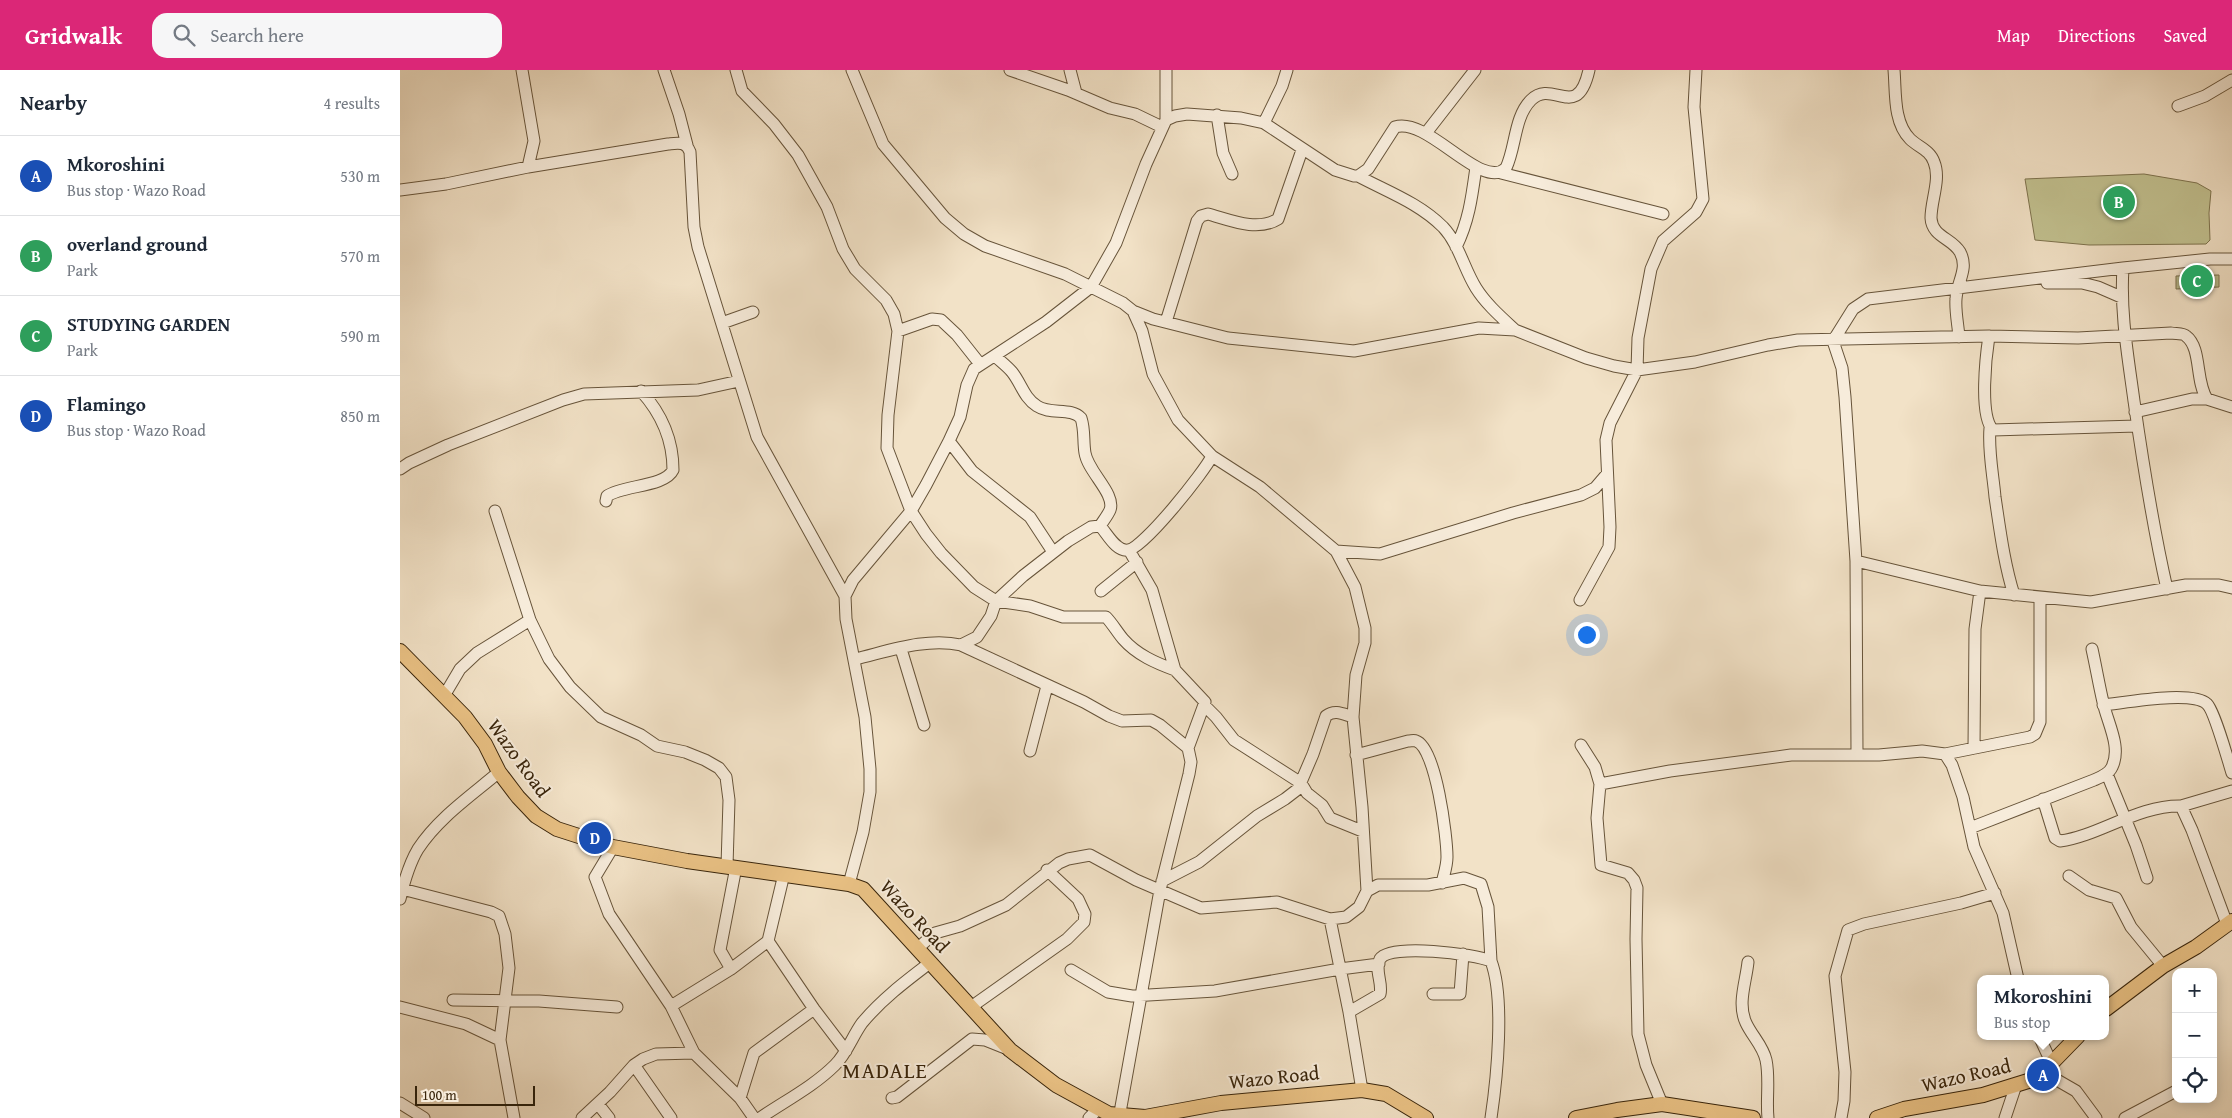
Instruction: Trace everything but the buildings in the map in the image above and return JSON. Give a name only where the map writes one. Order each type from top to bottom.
[{"type":"main road","name":"Wazo Road","points":[[400,652],[465,718],[485,744],[499,772],[536,816],[571,834],[613,847],[687,861],[849,884],[863,890],[1010,1050],[1094,1113],[1120,1117],[1145,1117],[1221,1102],[1362,1090],[1386,1094],[1426,1118]]},
{"type":"main road","points":[[2109,1007],[2163,966],[2196,947],[2229,922]]},
{"type":"main road","name":"Wazo Road","points":[[1877,1118],[1904,1110],[1984,1095],[2028,1081],[2047,1068],[2074,1040]]},
{"type":"main road","points":[[1576,1118],[1662,1104],[1725,1116],[1753,1118]]},
{"type":"street","points":[[522,70],[534,141],[528,167]]},
{"type":"street","points":[[664,70],[690,152],[693,218],[698,247],[758,437],[845,596],[846,619],[855,659],[868,745],[870,792],[863,832],[849,884]]},
{"type":"street","points":[[736,70],[742,91],[774,124],[798,155],[827,207],[843,249],[855,269],[886,300],[894,314],[898,331],[888,415],[887,448],[911,511],[926,534],[951,564],[974,587],[996,601],[1030,606],[1064,617],[1106,617],[1125,641],[1136,650],[1155,663],[1175,670],[1203,698],[1204,705],[1188,748]]},
{"type":"street","points":[[852,70],[883,144],[945,218],[964,234],[986,246],[1065,274],[1123,303],[1133,311],[1166,322],[1228,338],[1354,352],[1479,328],[1515,330],[1586,358],[1637,370],[1695,362],[1786,342],[1959,336],[2078,338],[2125,336],[2143,333],[2171,333],[2185,335],[2192,342],[2197,354],[2199,383],[2206,399]]},
{"type":"street","points":[[1010,70],[1076,93],[1110,108],[1164,124]]},
{"type":"street","points":[[1070,70],[1076,93]]},
{"type":"street","points":[[845,596],[853,580],[911,511],[950,441],[963,408],[970,375],[980,364],[1046,322],[1091,287],[1116,242],[1164,124],[1166,70]]},
{"type":"street","points":[[1264,123],[1282,86],[1286,70]]},
{"type":"street","points":[[1426,133],[1475,70]]},
{"type":"street","points":[[1501,173],[1509,162],[1524,108],[1532,99],[1540,94],[1572,97],[1581,93],[1585,87],[1589,70]]},
{"type":"street","points":[[1580,600],[1609,547],[1610,527],[1606,440],[1610,423],[1637,370],[1641,319],[1651,269],[1663,241],[1696,212],[1703,199],[1694,107],[1696,70]]},
{"type":"street","points":[[1894,70],[1896,102],[1902,130],[1912,142],[1931,156],[1935,164],[1931,220],[1939,235],[1959,250],[1965,266],[1957,287],[1955,301],[1959,336]]},
{"type":"street","points":[[2178,106],[2205,96],[2232,82]]},
{"type":"street","points":[[1164,124],[1175,116],[1187,114],[1217,115],[1264,123],[1302,150],[1335,170],[1358,176],[1414,203],[1445,229],[1456,247],[1476,289],[1515,330]]},
{"type":"street","points":[[1217,115],[1223,153],[1232,174]]},
{"type":"street","points":[[1358,176],[1368,169],[1395,127],[1409,125],[1426,133],[1476,167],[1495,174],[1501,173],[1663,214]]},
{"type":"street","points":[[400,190],[481,178],[528,167],[668,144],[684,143],[687,145]]},
{"type":"street","points":[[1166,322],[1197,221],[1201,216],[1208,214],[1255,225],[1271,224],[1278,219],[1302,150]]},
{"type":"street","points":[[1456,247],[1464,231],[1470,211],[1476,167]]},
{"type":"street","points":[[1832,341],[1853,309],[1866,300],[1957,287],[2210,258],[2232,259]]},
{"type":"street","points":[[2123,268],[2121,297],[2137,426],[2153,528],[2166,589]]},
{"type":"street","points":[[2015,280],[2082,284],[2098,287],[2121,297]]},
{"type":"street","points":[[918,948],[935,933],[960,926],[1006,905],[1047,870],[1068,859],[1090,855],[1136,880],[1161,886],[1202,908],[1277,902],[1330,919],[1346,917],[1359,908],[1366,890],[1362,807],[1353,717],[1355,684],[1365,643],[1365,628],[1355,588],[1336,551],[1260,487],[1212,456],[1178,420],[1165,400],[1153,374],[1142,331],[1133,311]]},
{"type":"street","points":[[722,323],[753,312]]},
{"type":"street","points":[[898,331],[932,319],[941,320],[957,335],[980,364]]},
{"type":"street","points":[[1989,336],[1984,371],[1990,428],[1990,451],[2007,575],[2014,595]]},
{"type":"street","points":[[1832,341],[1842,368],[1856,560],[1857,753]]},
{"type":"street","points":[[961,646],[970,642],[983,630],[996,601],[1023,576],[1053,552],[1091,527],[1100,526],[1110,511],[1111,499],[1090,468],[1085,454],[1084,430],[1081,418],[1074,413],[1048,412],[1036,406],[1026,395],[1013,373],[994,356]]},
{"type":"street","points":[[400,469],[448,445],[563,400],[584,394],[698,390],[739,381]]},
{"type":"street","points":[[606,501],[607,496],[616,491],[653,483],[669,476],[673,470],[662,420],[652,404],[640,391]]},
{"type":"street","points":[[2136,412],[2192,399],[2206,399],[2232,407]]},
{"type":"street","points":[[1990,428],[1996,431],[2137,426]]},
{"type":"street","points":[[950,441],[972,471],[1030,517],[1053,552]]},
{"type":"street","points":[[1100,526],[1115,544],[1122,549],[1129,550],[1152,533],[1206,469],[1212,456]]},
{"type":"street","points":[[1336,551],[1374,554],[1392,551],[1441,534],[1581,495],[1595,488],[1607,474]]},
{"type":"street","points":[[495,511],[530,620],[549,659],[561,676],[601,716],[641,735],[657,746],[685,752],[719,768],[726,778],[729,800],[731,867],[720,950],[731,969]]},
{"type":"street","points":[[1129,550],[1152,590],[1175,670]]},
{"type":"street","points":[[1856,560],[1980,591],[2091,602],[2186,585],[2219,585],[2232,588]]},
{"type":"street","points":[[1101,591],[1137,562]]},
{"type":"street","points":[[1974,748],[1975,629],[1980,591]]},
{"type":"street","points":[[1600,784],[1762,758],[1857,753],[1880,755],[1922,751],[1945,754],[2030,737],[2038,729],[2040,598]]},
{"type":"street","points":[[444,696],[460,669],[477,652],[530,620]]},
{"type":"street","points":[[855,659],[946,642],[961,646],[1109,716],[1122,721],[1151,720],[1188,748],[1191,755],[1189,774],[1161,886],[1120,1117]]},
{"type":"street","points":[[901,649],[924,725]]},
{"type":"street","points":[[1970,828],[2106,774],[2113,765],[2113,733],[2104,705],[2092,649]]},
{"type":"street","points":[[1030,751],[1047,686]]},
{"type":"street","points":[[2104,705],[2158,698],[2192,698],[2208,704],[2232,773]]},
{"type":"street","points":[[1204,705],[1234,740],[1302,788],[1322,805],[1330,818],[1362,831]]},
{"type":"street","points":[[1161,886],[1198,862],[1257,816],[1302,788],[1326,716],[1330,712],[1338,712],[1353,717]]},
{"type":"street","points":[[1356,755],[1408,741],[1416,741],[1422,745],[1428,755],[1441,799],[1446,834],[1446,864],[1442,883]]},
{"type":"street","points":[[1582,745],[1595,767],[1600,784],[1597,818],[1602,865],[1628,873],[1634,880],[1637,888],[1638,1034],[1646,1065],[1662,1104]]},
{"type":"street","points":[[1945,754],[1952,765],[1960,789],[1982,869],[1995,893],[2002,912],[2017,975]]},
{"type":"street","points":[[499,772],[446,817],[419,848],[405,877],[401,894],[491,912],[499,916],[505,934],[509,968],[500,1040],[514,1118]]},
{"type":"street","points":[[2106,774],[2136,845],[2147,878]]},
{"type":"street","points":[[2043,799],[2057,840],[2073,838],[2124,818],[2181,806],[2232,791]]},
{"type":"street","points":[[2181,806],[2229,922]]},
{"type":"street","points":[[613,847],[597,871],[596,884],[609,914],[670,1006],[694,1053],[740,1098],[754,1118]]},
{"type":"street","points":[[971,1008],[1067,940],[1084,922],[1085,914],[1078,899],[1047,870]]},
{"type":"street","points":[[670,1006],[731,969],[768,941],[784,874]]},
{"type":"street","points":[[1366,876],[1378,885]]},
{"type":"street","points":[[2069,876],[2089,890],[2116,898],[2131,927],[2163,966]]},
{"type":"street","points":[[1366,890],[1378,885],[1428,885],[1466,878],[1483,887],[1488,907],[1491,961],[1497,994],[1497,1079],[1491,1118]]},
{"type":"street","points":[[1841,1118],[1844,1100],[1844,1051],[1835,976],[1848,930],[1864,924],[1960,903],[1995,893]]},
{"type":"street","points":[[1330,919],[1349,1012],[1362,1090]]},
{"type":"street","points":[[768,941],[814,1009],[846,1051]]},
{"type":"street","points":[[1349,1012],[1380,994],[1382,986],[1378,964],[1381,958],[1386,955],[1408,950],[1463,954],[1482,957],[1491,961]]},
{"type":"street","points":[[1433,994],[1460,994],[1463,954]]},
{"type":"street","points":[[760,1118],[826,1073],[846,1051],[856,1033],[874,1010],[894,990],[931,962]]},
{"type":"street","points":[[1748,962],[1743,1010],[1745,1021],[1761,1045],[1766,1057],[1768,1118]]},
{"type":"street","points":[[1071,970],[1108,992],[1119,995],[1142,996],[1214,991],[1378,964]]},
{"type":"street","points":[[453,1000],[577,1003],[617,1007]]},
{"type":"street","points":[[400,1007],[466,1024],[500,1040]]},
{"type":"street","points":[[740,1098],[754,1053],[814,1009]]},
{"type":"street","points":[[892,1098],[897,1097],[972,1039],[985,1040],[1010,1050]]},
{"type":"street","points":[[2040,1040],[2047,1068],[2076,1091],[2096,1118]]},
{"type":"street","points":[[582,1118],[598,1104],[634,1065],[656,1054],[694,1053]]},
{"type":"street","points":[[634,1065],[671,1118]]},
{"type":"street","points":[[2005,1118],[2016,1085]]},
{"type":"street","points":[[2125,1118],[2172,1093]]},
{"type":"street","points":[[400,1103],[424,1118]]},
{"type":"street","points":[[598,1104],[609,1118]]},
{"type":"shaded area","points":[[2144,174],[2197,183],[2211,191],[2209,213],[2210,240],[2206,244],[2089,245],[2035,240],[2025,179]]},
{"type":"shaded area","points":[[2219,275],[2219,287],[2176,289],[2176,276]]},
{"type":"place","name":"overland ground","points":[[2119,202]]},
{"type":"place","name":"STUDYING GARDEN","points":[[2197,281]]},
{"type":"place","name":"Flamingo","points":[[595,838]]},
{"type":"place","name":"Mkoroshini","points":[[2043,1075]]},
{"type":"district","name":"MADALE","points":[[885,1070]]}]
